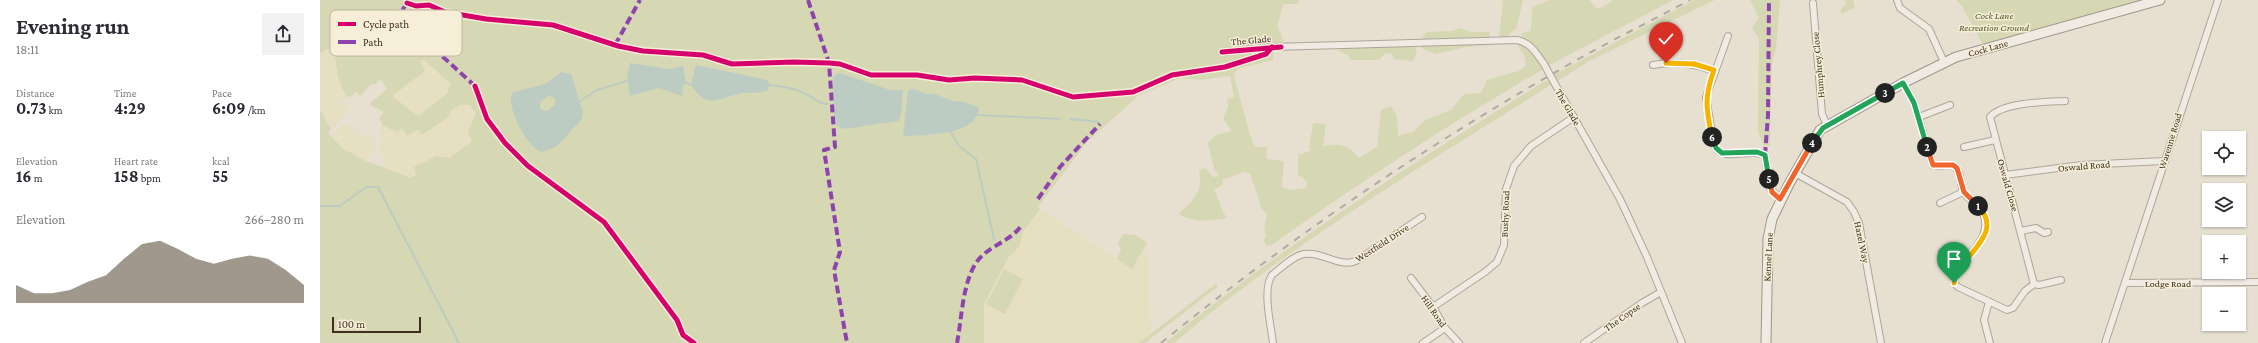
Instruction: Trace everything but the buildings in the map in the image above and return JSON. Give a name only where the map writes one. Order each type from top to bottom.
[{"type":"street","points":[[1896,0],[1900,8],[1929,29],[1944,62]]},
{"type":"street","name":"Cock Lane","points":[[1826,125],[1944,62],[1975,51],[2160,0]]},
{"type":"street","name":"Warenne Road","points":[[2105,343],[2218,0]]},
{"type":"street","name":"Humphrey Close","points":[[1813,3],[1822,114],[1826,125]]},
{"type":"street","points":[[1728,36],[1707,91],[1706,103],[1716,148],[1726,154],[1757,152],[1765,155],[1770,188],[1780,199]]},
{"type":"street","name":"The Glade","points":[[1222,52],[1272,47],[1517,40],[1525,42],[1533,48],[1544,64],[1620,199],[1647,257],[1682,343]]},
{"type":"street","points":[[1653,65],[1666,63],[1692,63],[1714,70]]},
{"type":"street","points":[[1903,83],[1914,103],[1933,165],[1953,165],[1957,168],[1964,192],[1982,211],[1986,228],[1982,239],[1961,267],[1954,283],[1958,287],[2007,310],[2013,308],[2025,291],[2034,284],[2039,285],[2061,280]]},
{"type":"street","name":"Oswald Close","points":[[2034,284],[1990,117],[1994,112],[2017,106],[2065,101]]},
{"type":"street","points":[[1919,117],[1950,105]]},
{"type":"street","name":"Bushy Road","points":[[1433,307],[1485,272],[1497,262],[1504,245],[1506,190],[1514,166],[1530,146],[1574,118]]},
{"type":"street","name":"Kennel Lane","points":[[1766,343],[1768,239],[1774,210],[1818,132],[1826,125]]},
{"type":"street","points":[[1964,147],[1995,140]]},
{"type":"street","name":"Oswald Road","points":[[2005,175],[2081,165],[2164,161]]},
{"type":"street","name":"Hazel Way","points":[[1795,173],[1847,202],[1854,212],[1859,223],[1881,343]]},
{"type":"street","points":[[1940,203],[1964,192]]},
{"type":"street","name":"Westfield Drive","points":[[1273,343],[1267,291],[1269,279],[1272,275],[1303,254],[1316,254],[1344,263],[1356,261],[1422,217]]},
{"type":"street","points":[[2021,231],[2036,228],[2044,233],[2048,232]]},
{"type":"street","points":[[1942,252],[1961,267]]},
{"type":"street","name":"Hill Road","points":[[1411,278],[1433,307],[1445,328],[1459,343]]},
{"type":"street","name":"Lodge Road","points":[[2125,283],[2258,282]]},
{"type":"street","name":"The Copse","points":[[1584,343],[1642,303],[1661,292]]},
{"type":"street","points":[[1989,302],[1984,320],[1990,343]]},
{"type":"street","points":[[1423,343],[1445,328]]},
{"type":"shaded area","points":[[327,49],[330,49],[330,56],[335,56],[336,71],[343,92],[347,97],[342,103],[350,110],[331,129],[320,110],[320,53]]},
{"type":"shaded area","points":[[423,59],[451,84],[449,93],[418,116],[392,96],[425,71],[420,62]]},
{"type":"shaded area","points":[[630,63],[669,69],[683,66],[686,83],[683,87],[682,96],[659,88],[630,96],[627,77]]},
{"type":"shaded area","points":[[696,65],[767,80],[770,85],[768,90],[762,92],[743,93],[714,101],[709,100],[703,98],[697,93],[691,85]]},
{"type":"shaded area","points":[[561,72],[571,74],[583,112],[582,119],[556,147],[542,152],[531,144],[520,128],[513,110],[511,95],[514,92],[545,84]],"holes":[[[550,95],[555,99],[555,104],[549,110],[544,111],[540,108],[540,102]]]},
{"type":"shaded area","points":[[840,73],[890,90],[903,90],[901,115],[898,121],[844,129],[836,125],[834,117],[833,78],[836,74]]},
{"type":"shaded area","points":[[912,88],[926,94],[935,94],[952,101],[965,102],[979,108],[976,117],[969,124],[960,129],[936,134],[903,136],[908,91]]},
{"type":"shaded area","points":[[460,105],[470,105],[476,114],[472,142],[449,158],[436,156],[414,167],[416,175],[411,178],[383,168],[388,159],[379,153],[381,138],[378,130],[381,125],[398,132],[401,128],[418,129],[451,115],[449,112]]},
{"type":"shaded area","points":[[344,124],[348,124],[361,136],[374,137],[375,148],[366,161],[342,148],[332,137]]},
{"type":"shaded area","points":[[1040,209],[1131,268],[1147,243],[1151,333],[1139,343],[984,343],[984,304],[1008,258],[1019,247],[1024,230]]},
{"type":"green space","points":[[320,0],[1299,0],[1298,4],[1284,4],[1277,25],[1284,42],[1275,44],[1273,60],[1237,69],[1234,76],[1250,135],[1255,147],[1267,147],[1266,159],[1284,161],[1282,187],[1290,190],[1306,188],[1307,181],[1298,175],[1298,155],[1312,150],[1309,149],[1313,123],[1326,124],[1323,146],[1344,146],[1352,150],[1359,158],[1377,147],[1381,110],[1391,106],[1397,116],[1398,136],[1413,132],[1425,120],[1451,110],[1464,94],[1481,93],[1487,80],[1519,71],[1526,65],[1524,55],[1518,47],[1519,43],[1534,52],[1542,70],[1507,90],[1371,177],[1272,245],[1266,246],[1263,238],[1266,237],[1264,230],[1267,213],[1262,210],[1250,173],[1244,172],[1222,180],[1223,184],[1214,190],[1227,218],[1196,220],[1179,214],[1196,195],[1200,185],[1199,171],[1205,168],[1213,177],[1219,176],[1214,168],[1208,143],[1216,135],[1232,131],[1223,118],[1228,107],[1227,99],[1234,97],[1230,76],[1200,80],[1180,78],[1139,95],[1087,142],[1038,207],[1040,209],[1024,230],[1019,247],[1008,258],[984,304],[984,343],[320,343],[320,110],[331,129],[328,133],[342,148],[366,161],[411,178],[416,175],[414,167],[436,156],[449,158],[472,142],[468,131],[476,114],[470,105],[460,105],[449,112],[451,115],[422,135],[418,129],[407,136],[402,128],[398,132],[381,125],[383,124],[379,118],[384,112],[369,104],[387,89],[381,79],[374,85],[372,83],[360,96],[356,92],[349,98],[342,87],[337,69],[336,56],[462,56],[462,10],[330,10],[330,50],[327,49],[320,53]],"holes":[[[423,59],[451,84],[448,89],[448,93],[418,116],[392,96],[425,71],[420,62]]]},
{"type":"green space","points":[[1503,0],[1523,0],[1516,29],[1506,37],[1499,37]]},
{"type":"green space","points":[[1550,0],[1590,0],[1597,9],[1612,2],[1611,0],[1673,0],[1548,66],[1535,45],[1520,39],[1522,33],[1531,31],[1532,7]]},
{"type":"green space","points":[[1694,0],[1715,0],[1589,61],[1556,82],[1552,76]]},
{"type":"green space","points":[[1750,0],[1780,0],[1776,47],[1772,63],[1770,146],[1763,145],[1758,131],[1759,38],[1752,28],[1759,18]]},
{"type":"green space","points":[[1845,0],[1853,0],[1855,8],[1841,14],[1841,9],[1846,4]]},
{"type":"green space","name":"Cock Lane Recreation Ground","points":[[1956,0],[2143,0],[1983,45],[1962,6]]},
{"type":"green space","points":[[1461,28],[1471,32],[1489,32],[1492,45],[1466,47],[1436,54],[1422,48],[1423,37],[1426,32],[1452,31]]},
{"type":"green space","points":[[1415,46],[1417,51],[1413,61],[1394,59],[1391,53],[1385,54],[1379,60],[1351,60],[1348,55],[1338,51],[1342,47]]},
{"type":"green space","points":[[1547,80],[1552,84],[1358,207],[1264,272],[1174,343],[1165,343],[1210,307],[1304,238],[1448,141]]},
{"type":"green space","points":[[1123,234],[1135,235],[1147,243],[1132,269],[1117,259],[1121,249],[1118,243]]},
{"type":"green space","points":[[1004,269],[1023,279],[1005,314],[986,304]]},
{"type":"green space","points":[[1217,283],[1217,287],[1145,343],[1139,343]]},
{"type":"waterway","points":[[580,101],[597,90],[627,81]]},
{"type":"waterway","points":[[686,83],[691,85]]},
{"type":"waterway","points":[[770,85],[795,89],[819,102],[828,104]]},
{"type":"waterway","points":[[979,115],[1060,119]]},
{"type":"waterway","points":[[1071,119],[1099,122]]},
{"type":"waterway","points":[[951,132],[958,145],[976,159],[994,239]]},
{"type":"waterway","points":[[320,206],[340,206],[366,187],[378,187],[459,343]]},
{"type":"railway","points":[[1161,343],[1306,232],[1406,164],[1457,131],[1561,69],[1690,0]]},
{"type":"marked path","points":[[615,45],[640,0]]},
{"type":"marked path","points":[[808,0],[829,63],[835,147],[824,150],[840,252],[834,270],[847,343]]},
{"type":"marked path","points":[[1765,155],[1768,115],[1769,0]]},
{"type":"marked path","points":[[403,10],[407,3]]},
{"type":"marked path","points":[[442,56],[475,86],[476,90]]},
{"type":"marked path","points":[[1038,199],[1060,167],[1100,124]]},
{"type":"marked path","points":[[957,343],[965,291],[971,272],[976,263],[986,252],[1011,236],[1021,226]]},
{"type":"cycle path","points":[[407,3],[416,6],[429,5],[440,10]]},
{"type":"cycle path","points":[[462,15],[486,19],[553,25],[618,46],[643,51],[703,55],[732,64],[794,62],[829,63],[840,64],[871,75],[917,75],[949,80],[975,78],[1022,80],[1073,97],[1133,92],[1172,75],[1225,67],[1266,54],[1272,47]]},
{"type":"cycle path","points":[[1222,52],[1281,47]]},
{"type":"cycle path","points":[[475,86],[487,119],[505,143],[528,166],[604,222],[677,320],[683,335],[694,343]]},
{"type":"route","points":[[1666,63],[1692,63],[1714,70],[1707,91],[1706,107],[1714,145],[1719,151],[1726,154],[1757,152],[1765,155],[1767,158],[1770,188],[1772,192],[1780,199],[1820,130],[1826,125],[1903,83],[1914,103],[1933,165],[1953,165],[1957,168],[1964,192],[1982,211],[1986,220],[1986,228],[1982,239],[1961,267],[1954,283]]}]
